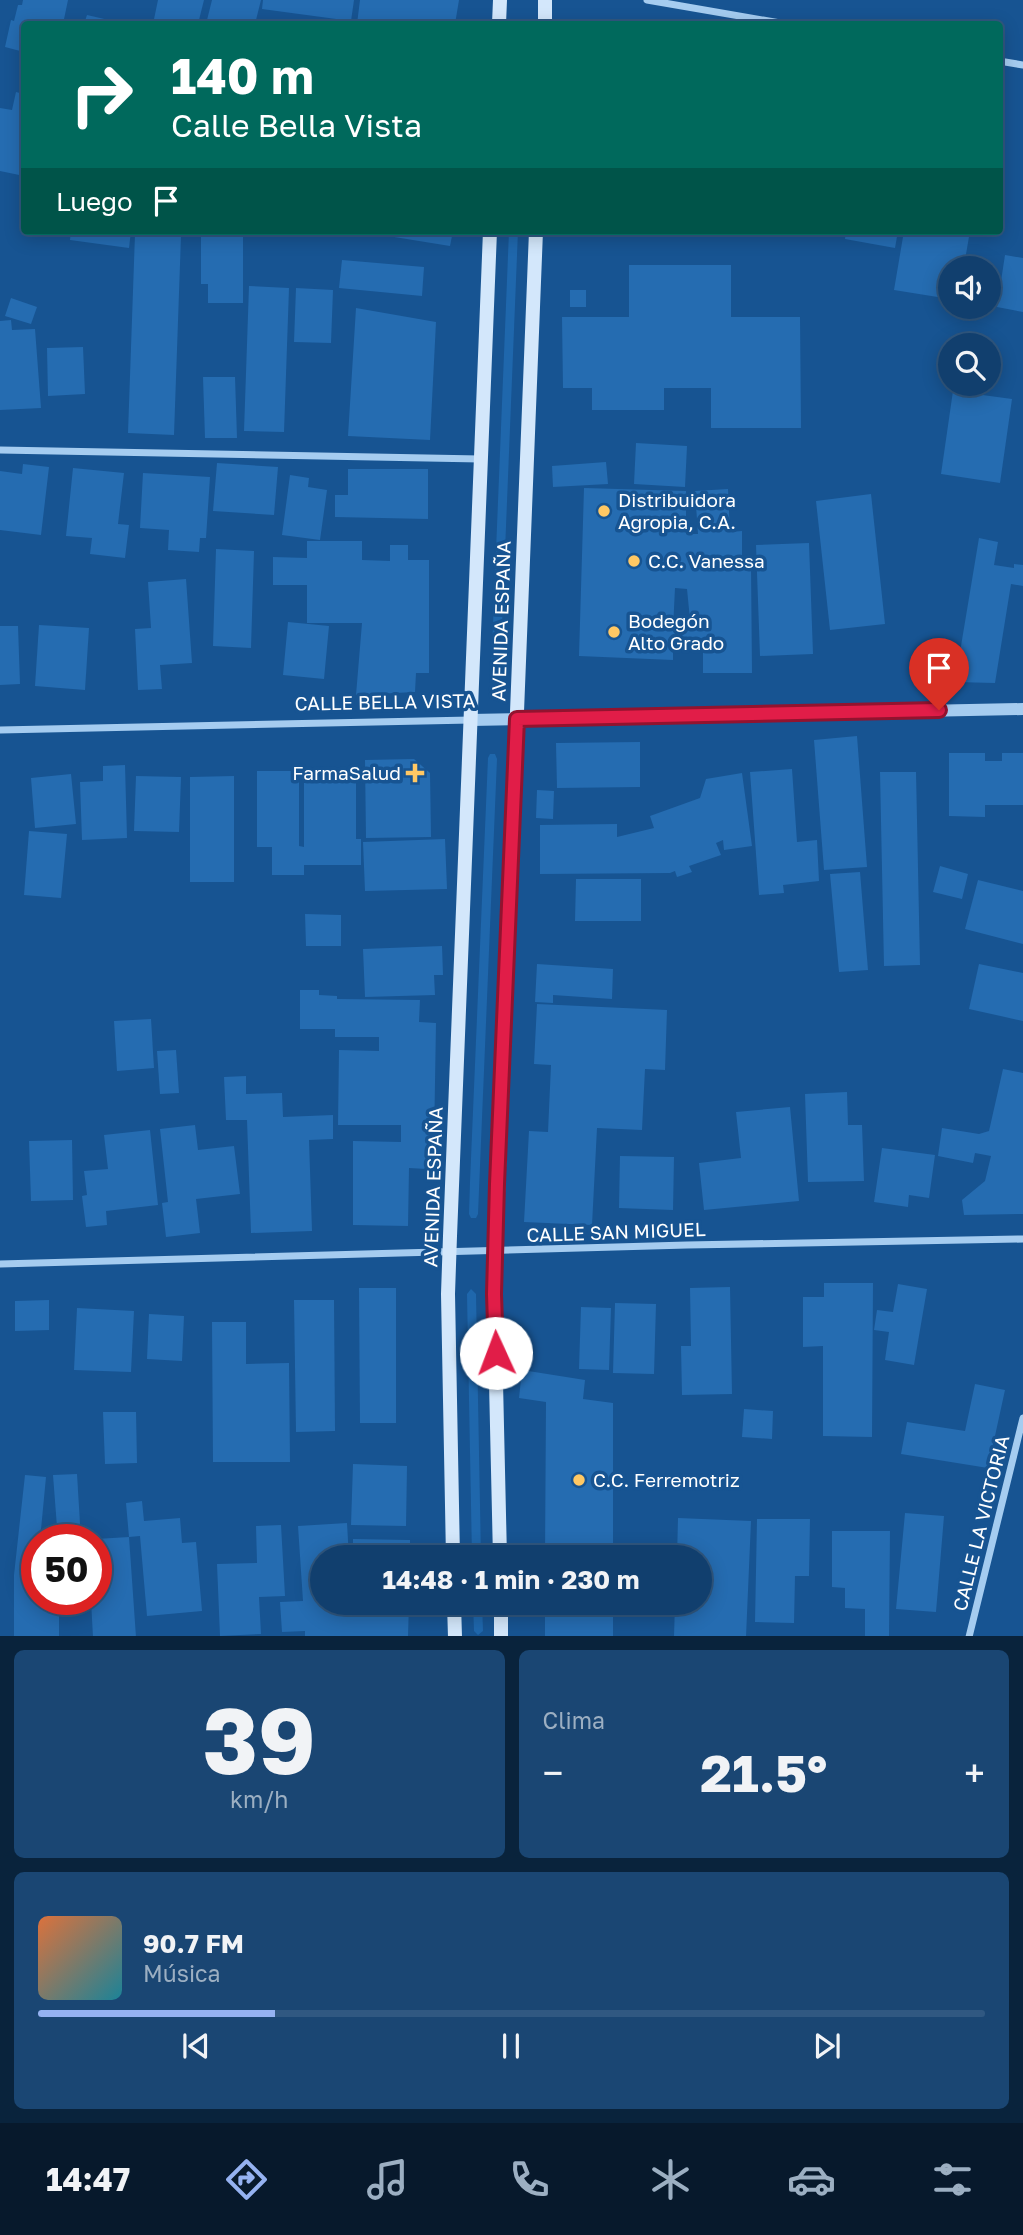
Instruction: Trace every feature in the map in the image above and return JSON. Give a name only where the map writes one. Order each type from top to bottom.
[{"type":"main road","points":[[499,21],[500,0]]},
{"type":"main road","points":[[545,0],[545,21]]},
{"type":"main road","name":"AVENIDA ESPAÑA","points":[[453,1545],[449,1252],[490,235]]},
{"type":"main road","name":"AVENIDA ESPAÑA","points":[[500,1545],[494,1294],[536,235]]},
{"type":"main road","points":[[454,1615],[455,1636]]},
{"type":"main road","points":[[500,1615],[501,1636]]},
{"type":"street","points":[[647,0],[769,21]]},
{"type":"street","points":[[1003,62],[1023,65]]},
{"type":"street","points":[[0,450],[480,459]]},
{"type":"street","name":"CALLE BELLA VISTA","points":[[0,730],[1023,709]]},
{"type":"street","name":"CALLE SAN MIGUEL","points":[[0,1264],[1023,1239]]},
{"type":"street","name":"CALLE LA VICTORIA","points":[[969,1636],[1023,1418]]},
{"type":"shaded area","points":[[509,235],[518,235],[500,674],[495,679],[491,674]]},
{"type":"shaded area","points":[[490,754],[495,754],[497,759],[478,1214],[476,1218],[471,1218],[470,1182]]},
{"type":"shaded area","points":[[471,1289],[476,1294],[481,1545],[472,1545],[467,1294]]},
{"type":"shaded area","points":[[473,1615],[482,1615],[483,1631],[478,1635],[474,1631]]},
{"type":"building","points":[[23,0],[68,0],[64,21],[21,21],[21,51],[5,47],[11,20],[14,21],[18,5],[22,5]]},
{"type":"building","points":[[158,0],[204,0],[199,21],[154,21]]},
{"type":"building","points":[[212,0],[261,0],[256,21],[207,21]]},
{"type":"building","points":[[263,0],[354,0],[351,21],[262,9]]},
{"type":"building","points":[[360,0],[459,0],[456,21],[357,21]]},
{"type":"building","points":[[87,15],[113,21],[85,21]]},
{"type":"building","points":[[16,92],[21,93],[21,175],[0,171],[0,108],[12,110]]},
{"type":"building","points":[[71,235],[131,235],[129,248],[70,240]]},
{"type":"building","points":[[135,235],[181,236],[174,435],[128,433]]},
{"type":"building","points":[[388,235],[452,235],[450,246]]},
{"type":"building","points":[[846,235],[897,235],[895,248],[845,239]]},
{"type":"building","points":[[903,235],[969,235],[966,256],[938,256],[938,297],[894,290]]},
{"type":"building","points":[[201,236],[243,236],[243,303],[208,303],[208,284],[201,284]]},
{"type":"building","points":[[1005,255],[1023,258],[1023,312],[1001,308]]},
{"type":"building","points":[[342,260],[424,267],[422,296],[339,288]]},
{"type":"building","points":[[629,265],[731,265],[731,317],[800,317],[801,428],[711,428],[711,388],[664,388],[664,410],[592,410],[592,388],[563,388],[562,317],[629,317]]},
{"type":"building","points":[[249,286],[289,288],[284,432],[244,431]]},
{"type":"building","points":[[296,288],[333,290],[331,343],[294,342]]},
{"type":"building","points":[[570,290],[586,290],[586,307],[570,307]]},
{"type":"building","points":[[11,298],[37,307],[31,324],[5,316]]},
{"type":"building","points":[[356,308],[436,322],[430,440],[348,436]]},
{"type":"building","points":[[11,320],[12,330],[35,329],[41,408],[0,410],[0,321]]},
{"type":"building","points":[[83,347],[85,394],[48,396],[47,348]]},
{"type":"building","points":[[203,377],[235,377],[237,438],[205,438]]},
{"type":"building","points":[[952,396],[1012,399],[1000,483],[941,474]]},
{"type":"building","points":[[636,443],[687,446],[685,487],[634,484]]},
{"type":"building","points":[[606,462],[608,484],[553,487],[552,466]]},
{"type":"building","points":[[217,463],[278,467],[274,515],[213,511]]},
{"type":"building","points":[[23,464],[49,467],[41,535],[0,530],[0,471],[22,474]]},
{"type":"building","points":[[73,468],[124,473],[118,524],[129,525],[125,558],[90,554],[92,538],[66,536]]},
{"type":"building","points":[[348,469],[428,469],[428,519],[335,517],[335,495],[348,495]]},
{"type":"building","points":[[143,473],[210,477],[206,538],[200,538],[199,552],[168,550],[169,530],[140,528]]},
{"type":"building","points":[[290,475],[309,478],[308,487],[327,490],[320,540],[282,535]]},
{"type":"building","name":"C.C. Vanessa","points":[[584,488],[686,491],[686,534],[698,534],[695,491],[728,489],[730,532],[742,531],[742,564],[751,565],[752,673],[703,673],[703,649],[673,649],[673,660],[579,656]],"holes":[[[675,588],[687,589],[691,630],[673,629]]]},
{"type":"building","points":[[871,494],[885,624],[830,630],[816,501]]},
{"type":"building","points":[[979,538],[998,542],[994,565],[1014,568],[1014,564],[1023,565],[1023,586],[1011,584],[995,683],[955,682]]},
{"type":"building","points":[[307,541],[362,541],[362,560],[390,561],[390,545],[408,545],[408,560],[429,560],[429,673],[416,673],[415,692],[356,695],[362,623],[307,623],[307,585],[273,585],[273,557],[307,558]]},
{"type":"building","points":[[809,543],[813,654],[760,656],[756,545]]},
{"type":"building","points":[[216,549],[254,551],[251,648],[213,646]]},
{"type":"building","points":[[186,579],[192,663],[160,665],[162,689],[138,690],[135,629],[151,628],[148,582]]},
{"type":"building","points":[[288,622],[329,626],[324,679],[283,675]]},
{"type":"building","points":[[39,625],[89,628],[85,690],[35,686]]},
{"type":"building","points":[[0,626],[18,626],[20,684],[0,685]]},
{"type":"building","points":[[857,736],[867,867],[824,870],[814,740]]},
{"type":"building","points":[[640,742],[640,787],[557,788],[556,743]]},
{"type":"building","points":[[949,753],[985,753],[985,761],[1002,761],[1002,753],[1023,753],[1023,805],[985,805],[985,817],[949,816]]},
{"type":"building","points":[[414,759],[430,773],[431,837],[366,838],[365,760]]},
{"type":"building","points":[[125,765],[127,838],[82,840],[80,782],[103,781],[103,766]]},
{"type":"building","points":[[320,768],[356,768],[356,839],[361,839],[361,865],[304,865],[304,875],[272,875],[272,847],[257,847],[257,771],[299,771],[299,846],[304,847],[304,783],[320,783]]},
{"type":"building","points":[[792,769],[797,842],[817,840],[819,881],[783,885],[784,893],[759,895],[750,772]]},
{"type":"building","points":[[880,772],[916,772],[920,965],[884,966]]},
{"type":"building","points":[[742,773],[752,846],[724,850],[723,840],[716,843],[721,855],[689,866],[692,872],[677,877],[675,871],[540,874],[540,825],[617,824],[617,837],[654,828],[650,816],[700,798],[706,779]]},
{"type":"building","points":[[71,774],[76,824],[35,828],[31,778]]},
{"type":"building","points":[[136,776],[181,777],[179,832],[134,831]]},
{"type":"building","points":[[234,776],[234,882],[190,882],[190,777]]},
{"type":"building","points":[[537,790],[554,791],[553,819],[536,818]]},
{"type":"building","points":[[29,831],[67,834],[61,898],[24,895]]},
{"type":"building","points":[[445,839],[447,889],[365,891],[363,842]]},
{"type":"building","points":[[940,866],[968,874],[962,899],[933,892]]},
{"type":"building","points":[[860,872],[868,970],[839,972],[830,874]]},
{"type":"building","points":[[576,879],[641,879],[641,921],[575,921]]},
{"type":"building","points":[[978,880],[1023,891],[1023,944],[965,929]]},
{"type":"building","points":[[305,914],[341,915],[341,946],[306,946]]},
{"type":"building","points":[[442,946],[443,975],[434,975],[435,995],[365,997],[363,949]]},
{"type":"building","points":[[537,964],[613,969],[612,999],[553,995],[553,1003],[535,1002]]},
{"type":"building","points":[[979,964],[1023,973],[1023,1021],[969,1009]]},
{"type":"building","points":[[300,990],[319,990],[319,995],[337,996],[337,999],[420,1000],[419,1022],[436,1023],[434,1142],[427,1142],[427,1169],[409,1168],[408,1226],[353,1225],[353,1141],[401,1142],[401,1125],[338,1125],[339,1050],[379,1051],[379,1037],[335,1037],[335,1029],[300,1029]]},
{"type":"building","points":[[537,1004],[667,1010],[665,1070],[645,1069],[642,1130],[597,1128],[592,1225],[524,1222],[529,1131],[548,1132],[551,1065],[534,1064]]},
{"type":"building","points":[[151,1019],[154,1068],[117,1071],[114,1021]]},
{"type":"building","points":[[176,1050],[179,1093],[160,1094],[157,1051]]},
{"type":"building","points":[[1003,1069],[1023,1073],[1023,1214],[964,1215],[962,1200],[985,1181],[991,1156],[975,1153],[973,1163],[938,1156],[942,1128],[979,1134],[989,1131]]},
{"type":"building","points":[[246,1076],[246,1094],[282,1093],[283,1117],[333,1115],[333,1139],[309,1140],[312,1231],[251,1233],[247,1120],[226,1120],[224,1077]]},
{"type":"building","points":[[847,1092],[848,1125],[862,1125],[864,1181],[808,1182],[805,1094]]},
{"type":"building","points":[[790,1107],[799,1201],[704,1210],[699,1163],[741,1158],[736,1112]]},
{"type":"building","points":[[195,1125],[198,1150],[234,1146],[240,1194],[196,1199],[200,1233],[166,1237],[162,1203],[168,1202],[160,1129]]},
{"type":"building","points":[[150,1130],[158,1205],[106,1211],[107,1225],[86,1227],[82,1196],[87,1195],[84,1171],[108,1169],[104,1135]]},
{"type":"building","points":[[72,1140],[73,1200],[31,1201],[29,1141]]},
{"type":"building","points":[[882,1148],[935,1155],[929,1198],[909,1195],[908,1207],[874,1202]]},
{"type":"building","points":[[620,1156],[674,1157],[673,1210],[619,1208]]},
{"type":"building","points":[[824,1283],[873,1283],[872,1437],[823,1436],[823,1346],[803,1347],[803,1297],[824,1297]]},
{"type":"building","points":[[898,1284],[927,1289],[914,1365],[885,1360],[889,1332],[874,1330],[877,1310],[893,1312]]},
{"type":"building","points":[[730,1287],[732,1394],[682,1395],[681,1346],[691,1346],[690,1288]]},
{"type":"building","points":[[359,1288],[396,1288],[396,1423],[360,1423]]},
{"type":"building","points":[[49,1300],[49,1330],[15,1331],[15,1301]]},
{"type":"building","points":[[294,1300],[334,1300],[335,1431],[296,1432]]},
{"type":"building","points":[[615,1303],[656,1304],[654,1374],[613,1373]]},
{"type":"building","points":[[581,1307],[611,1308],[609,1370],[579,1369]]},
{"type":"building","points":[[77,1308],[134,1311],[131,1372],[74,1370]]},
{"type":"building","points":[[149,1314],[184,1316],[182,1361],[147,1359]]},
{"type":"building","points":[[212,1322],[246,1322],[246,1364],[289,1363],[290,1462],[213,1462]]},
{"type":"building","name":"C.C. Ferremotriz","points":[[522,1370],[585,1380],[583,1399],[613,1403],[613,1545],[545,1545],[546,1402],[519,1398]]},
{"type":"building","points":[[975,1384],[1005,1390],[988,1468],[901,1454],[907,1422],[965,1431]]},
{"type":"building","points":[[744,1409],[773,1411],[772,1439],[742,1437]]},
{"type":"building","points":[[103,1412],[136,1412],[137,1463],[105,1464]]},
{"type":"building","points":[[353,1464],[407,1466],[406,1526],[351,1525]]},
{"type":"building","points":[[77,1474],[80,1524],[57,1524],[53,1475]]},
{"type":"building","points":[[25,1475],[46,1477],[42,1524],[21,1524],[21,1615],[59,1615],[59,1636],[14,1636],[14,1575]]},
{"type":"building","points":[[142,1501],[144,1521],[180,1518],[182,1543],[196,1542],[202,1611],[147,1616],[140,1536],[129,1537],[126,1503]]},
{"type":"building","points":[[905,1513],[944,1516],[936,1612],[896,1609]]},
{"type":"building","points":[[678,1518],[751,1521],[746,1636],[674,1636],[675,1615],[712,1615],[712,1545],[677,1545]]},
{"type":"building","points":[[757,1519],[810,1519],[809,1576],[795,1576],[794,1623],[755,1622]]},
{"type":"building","points":[[347,1523],[348,1545],[310,1545],[310,1615],[409,1615],[408,1636],[305,1636],[305,1631],[282,1632],[280,1602],[303,1601],[298,1526]]},
{"type":"building","points":[[281,1525],[285,1596],[259,1597],[261,1634],[220,1636],[217,1564],[257,1563],[256,1526]]},
{"type":"building","points":[[832,1531],[890,1531],[889,1636],[865,1636],[865,1609],[845,1608],[845,1588],[832,1587]]},
{"type":"building","points":[[129,1537],[136,1636],[93,1636],[92,1615],[112,1615],[112,1538]]},
{"type":"building","points":[[353,1539],[410,1540],[410,1545],[353,1545]]},
{"type":"building","points":[[545,1615],[613,1615],[613,1636],[545,1636]]},
{"type":"place","name":"Distribuidora Agropia, C.A.","points":[[604,511]]},
{"type":"place","name":"C.C. Vanessa","points":[[634,561]]},
{"type":"place","name":"Bodegón Alto Grado","points":[[614,632]]},
{"type":"place","name":"FarmaSalud","points":[[415,773]]},
{"type":"place","name":"C.C. Ferremotriz","points":[[579,1480]]},
{"type":"route","points":[[496,1353],[494,1294],[497,1184],[517,719],[939,710]]}]
